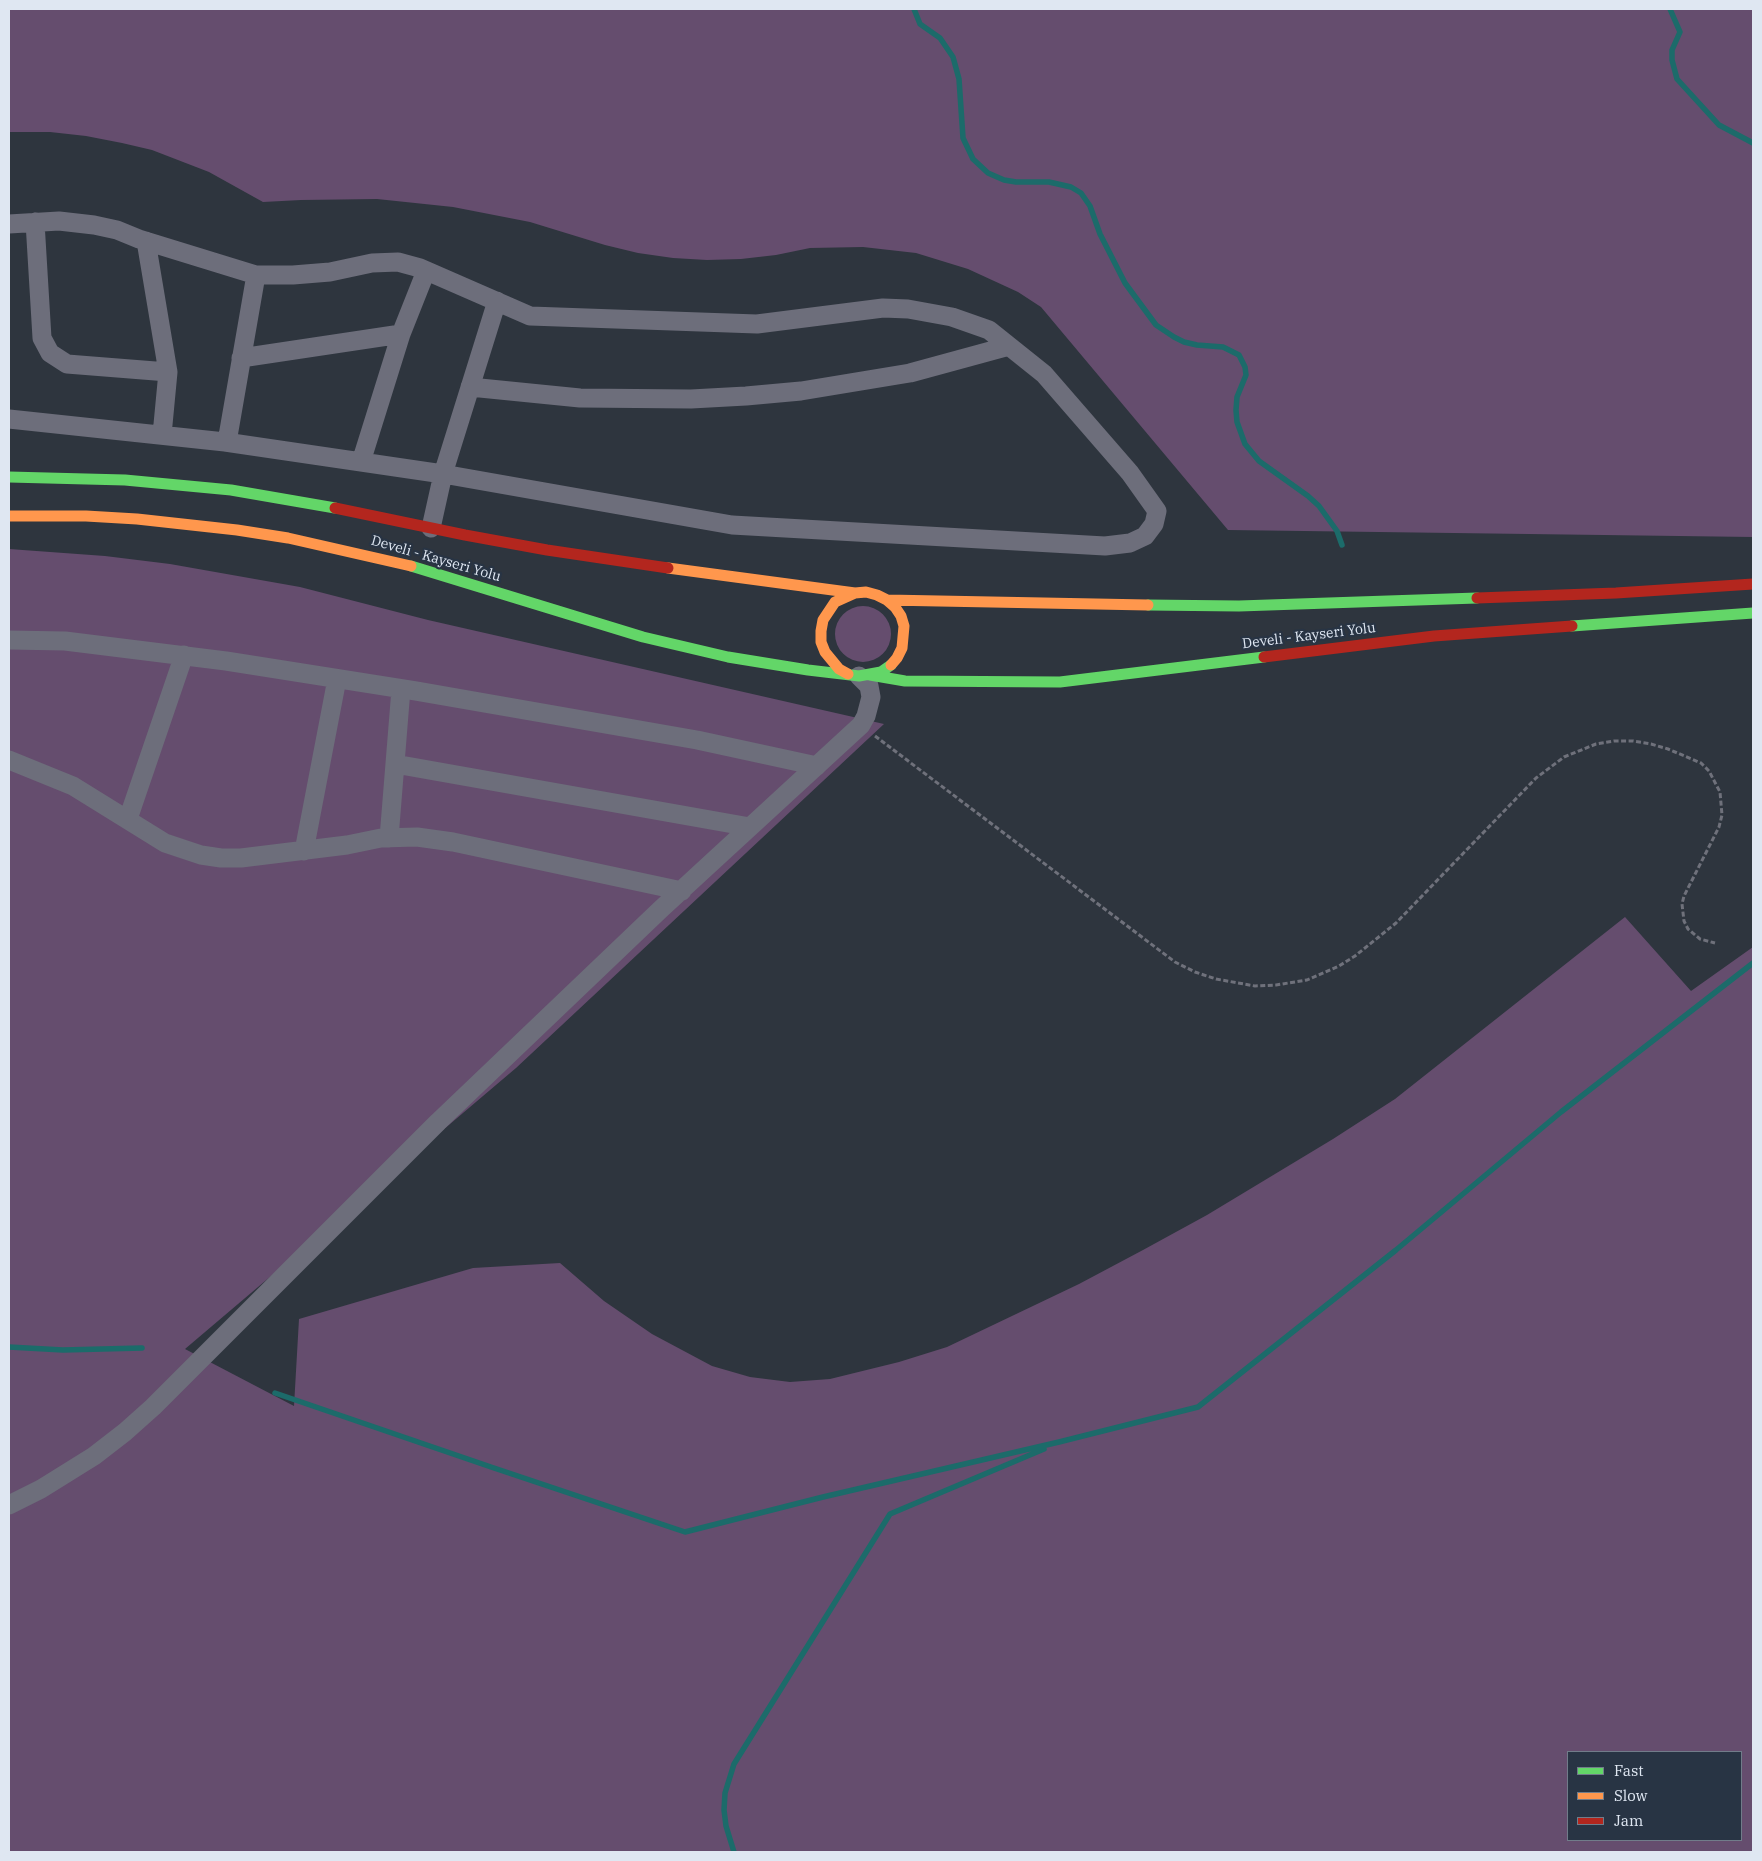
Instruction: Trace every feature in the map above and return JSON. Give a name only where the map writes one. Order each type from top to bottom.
[{"type":"highway","name":"Develi - Kayseri Yolu","points":[[9,477],[126,480],[231,490],[324,505],[430,528],[547,550],[855,593],[866,592],[877,594],[886,600],[1239,606],[1616,593],[1753,584]]},
{"type":"highway","name":"Develi - Kayseri Yolu","points":[[9,516],[86,516],[137,519],[221,528],[288,538],[402,564],[685,648],[768,664],[905,681],[1060,682],[1434,636],[1753,613]]},
{"type":"highway","points":[[855,593],[836,602],[826,615],[821,631],[821,642],[825,652],[835,665],[859,675],[880,672],[890,666],[902,648],[904,626],[901,616],[895,607],[886,600]]},
{"type":"street","points":[[35,222],[42,338],[50,353],[67,364],[168,372]]},
{"type":"street","points":[[9,224],[71,222],[94,225],[117,230],[146,241],[256,275],[330,272],[386,262],[409,264],[530,316],[757,324],[883,308],[908,309],[943,315],[989,330],[1044,374],[1130,473],[1157,511],[1154,524],[1145,536],[1130,543],[1105,546],[732,524],[443,474],[227,442],[9,419]]},
{"type":"street","points":[[146,241],[168,372],[162,436]]},
{"type":"street","points":[[361,462],[400,334],[426,271]]},
{"type":"street","points":[[227,442],[256,275]]},
{"type":"street","points":[[430,528],[443,474],[497,301]]},
{"type":"street","points":[[241,358],[400,334]]},
{"type":"street","points":[[470,387],[580,398],[691,399],[746,396],[828,387],[910,373],[1009,346]]},
{"type":"street","points":[[9,640],[65,640],[184,655],[401,689],[698,740],[817,766]]},
{"type":"street","points":[[128,820],[184,655]]},
{"type":"street","points":[[9,1505],[41,1489],[94,1456],[153,1407],[438,1122],[682,890],[861,725],[868,712],[871,696],[870,686],[859,675]]},
{"type":"street","points":[[304,851],[337,679]]},
{"type":"street","points":[[389,838],[401,689]]},
{"type":"street","points":[[9,760],[73,786],[165,843],[201,855],[240,858],[346,846],[389,838],[417,837],[435,839],[682,890]]},
{"type":"street","points":[[395,764],[750,827]]},
{"type":"path","points":[[861,725],[1175,962],[1195,972],[1216,979],[1256,986],[1291,983],[1322,974],[1347,961],[1370,944],[1420,900],[1488,826],[1536,778],[1564,757],[1596,744],[1614,741],[1633,741],[1651,744],[1701,763],[1709,771],[1720,792],[1722,810],[1719,827],[1684,896],[1682,904],[1684,921],[1688,929],[1700,939],[1715,943]]},
{"type":"shaded area","points":[[9,9],[1753,9],[1753,537],[1228,530],[1041,307],[1018,292],[968,269],[916,253],[863,247],[810,248],[776,255],[741,259],[673,258],[638,253],[530,222],[453,207],[377,199],[263,202],[209,172],[152,150],[86,136],[50,132],[9,132]]},
{"type":"shaded area","points":[[9,549],[105,556],[170,564],[300,587],[428,620],[884,724],[516,1068],[185,1349],[294,1406],[299,1319],[473,1268],[560,1263],[604,1301],[652,1334],[712,1366],[750,1377],[790,1382],[830,1379],[899,1362],[947,1347],[1079,1284],[1143,1250],[1207,1215],[1333,1139],[1395,1099],[1625,917],[1691,991],[1753,947],[1753,1852],[9,1852]]},
{"type":"shaded area","points":[[857,606],[869,606],[879,610],[887,618],[891,634],[887,650],[879,658],[869,662],[857,662],[847,658],[839,650],[835,640],[835,628],[839,618],[847,610]]},
{"type":"waterway","points":[[914,9],[920,24],[940,38],[953,57],[959,79],[963,138],[973,159],[988,173],[1004,180],[1049,182],[1071,187],[1081,193],[1090,206],[1100,234],[1125,283],[1156,325],[1184,342],[1223,347],[1239,355],[1245,367],[1246,375],[1237,397],[1236,410],[1237,422],[1245,444],[1259,461],[1319,506],[1337,531],[1342,545]]},
{"type":"waterway","points":[[1670,9],[1680,32],[1672,50],[1672,60],[1677,79],[1719,125],[1753,143]]},
{"type":"waterway","points":[[275,1393],[685,1532],[1198,1407],[1396,1250],[1561,1112],[1753,963]]},
{"type":"waterway","points":[[9,1347],[63,1350],[142,1348]]},
{"type":"waterway","points":[[734,1852],[726,1826],[724,1810],[725,1793],[734,1764],[890,1514],[1044,1449]]},
{"type":"traffic: fast","points":[[9,477],[125,480],[231,490],[335,508]]},
{"type":"traffic: fast","points":[[411,566],[643,637],[728,657],[859,676],[881,672],[891,665]]},
{"type":"traffic: fast","points":[[1148,605],[1239,606],[1477,598]]},
{"type":"traffic: fast","points":[[1572,626],[1753,613]]},
{"type":"traffic: fast","points":[[870,675],[905,681],[1060,682],[1264,657]]},
{"type":"traffic: slow","points":[[9,516],[86,516],[137,519],[237,530],[288,538],[411,566]]},
{"type":"traffic: slow","points":[[668,568],[855,593],[866,592],[877,595],[895,607],[901,616],[904,626],[902,648],[891,665]]},
{"type":"traffic: slow","points":[[848,674],[839,669],[825,652],[821,642],[821,631],[823,620],[835,602],[855,593]]},
{"type":"traffic: slow","points":[[887,600],[1148,605]]},
{"type":"traffic: jam","points":[[335,508],[547,550],[668,568]]},
{"type":"traffic: jam","points":[[1477,598],[1616,593],[1753,584]]},
{"type":"traffic: jam","points":[[1264,657],[1434,636],[1572,626]]}]
